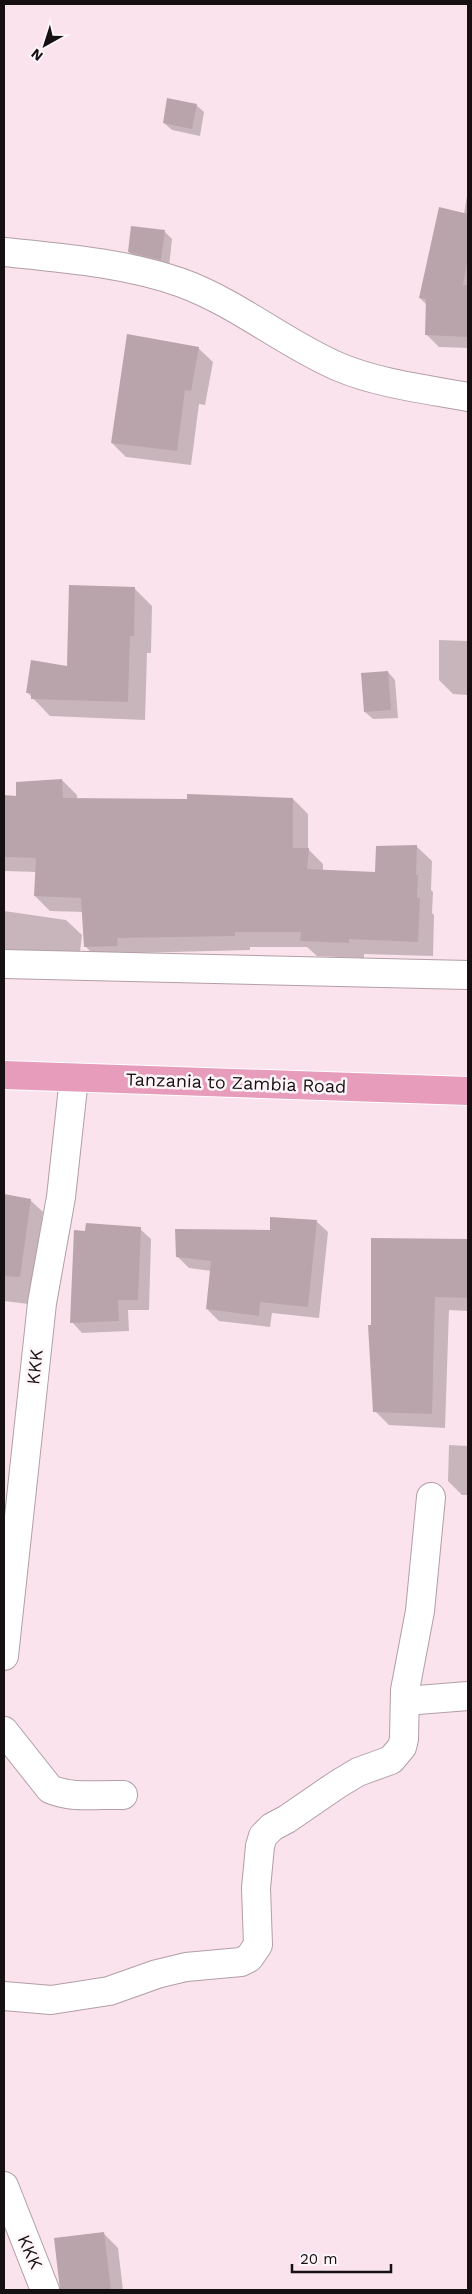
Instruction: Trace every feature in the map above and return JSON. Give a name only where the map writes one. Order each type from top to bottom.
[{"type":"highway","name":"Tanzania to Zambia Road","points":[[4,1074],[468,1091]]},
{"type":"street","points":[[4,252],[136,270],[182,283],[230,304],[305,350],[339,367],[394,383],[468,397]]},
{"type":"street","points":[[4,964],[468,975]]},
{"type":"street","name":"KKK","points":[[4,1656],[42,1303],[60,1197],[74,1078]]},
{"type":"street","points":[[4,1996],[68,1999],[126,1987],[157,1974],[186,1967],[230,1964],[249,1958],[258,1945],[256,1888],[260,1846],[263,1836],[272,1827],[287,1820],[338,1784],[397,1755],[404,1739],[405,1701],[420,1611],[431,1497]]},
{"type":"street","points":[[405,1701],[468,1696]]},
{"type":"street","points":[[4,1731],[50,1788],[59,1793],[123,1795]]},
{"type":"street","name":"KKK","points":[[4,2186],[45,2290]]},
{"type":"building","points":[[167,98],[197,104],[192,129],[163,123]]},
{"type":"building","points":[[439,207],[468,214],[468,257],[463,285],[468,285],[468,337],[425,335],[426,299],[419,298]]},
{"type":"building","points":[[131,226],[165,230],[161,260],[128,252]]},
{"type":"building","points":[[127,334],[199,347],[191,391],[185,390],[177,451],[111,443]]},
{"type":"building","points":[[69,585],[135,587],[134,636],[130,636],[128,702],[31,699],[31,693],[26,693],[31,660],[67,666]]},
{"type":"building","points":[[388,671],[391,710],[364,712],[361,673]]},
{"type":"building","points":[[62,779],[63,798],[187,799],[187,794],[293,798],[293,848],[309,848],[307,869],[375,872],[376,846],[417,845],[417,898],[420,898],[418,942],[349,939],[349,943],[300,941],[301,932],[235,932],[235,936],[117,938],[118,946],[84,947],[81,898],[34,896],[36,858],[4,857],[4,795],[16,796],[16,782]]},
{"type":"building","points":[[4,1194],[31,1199],[20,1277],[4,1276]]},
{"type":"building","points":[[270,1217],[317,1220],[308,1307],[260,1302],[259,1316],[206,1309],[211,1261],[176,1257],[175,1229],[270,1230]]},
{"type":"building","points":[[86,1223],[141,1227],[138,1300],[118,1300],[119,1321],[70,1323],[74,1230],[85,1231]]},
{"type":"building","points":[[371,1238],[468,1239],[468,1298],[435,1297],[432,1414],[373,1412],[368,1325],[371,1325]]},
{"type":"building","points":[[104,2232],[111,2290],[60,2290],[54,2238]]}]
